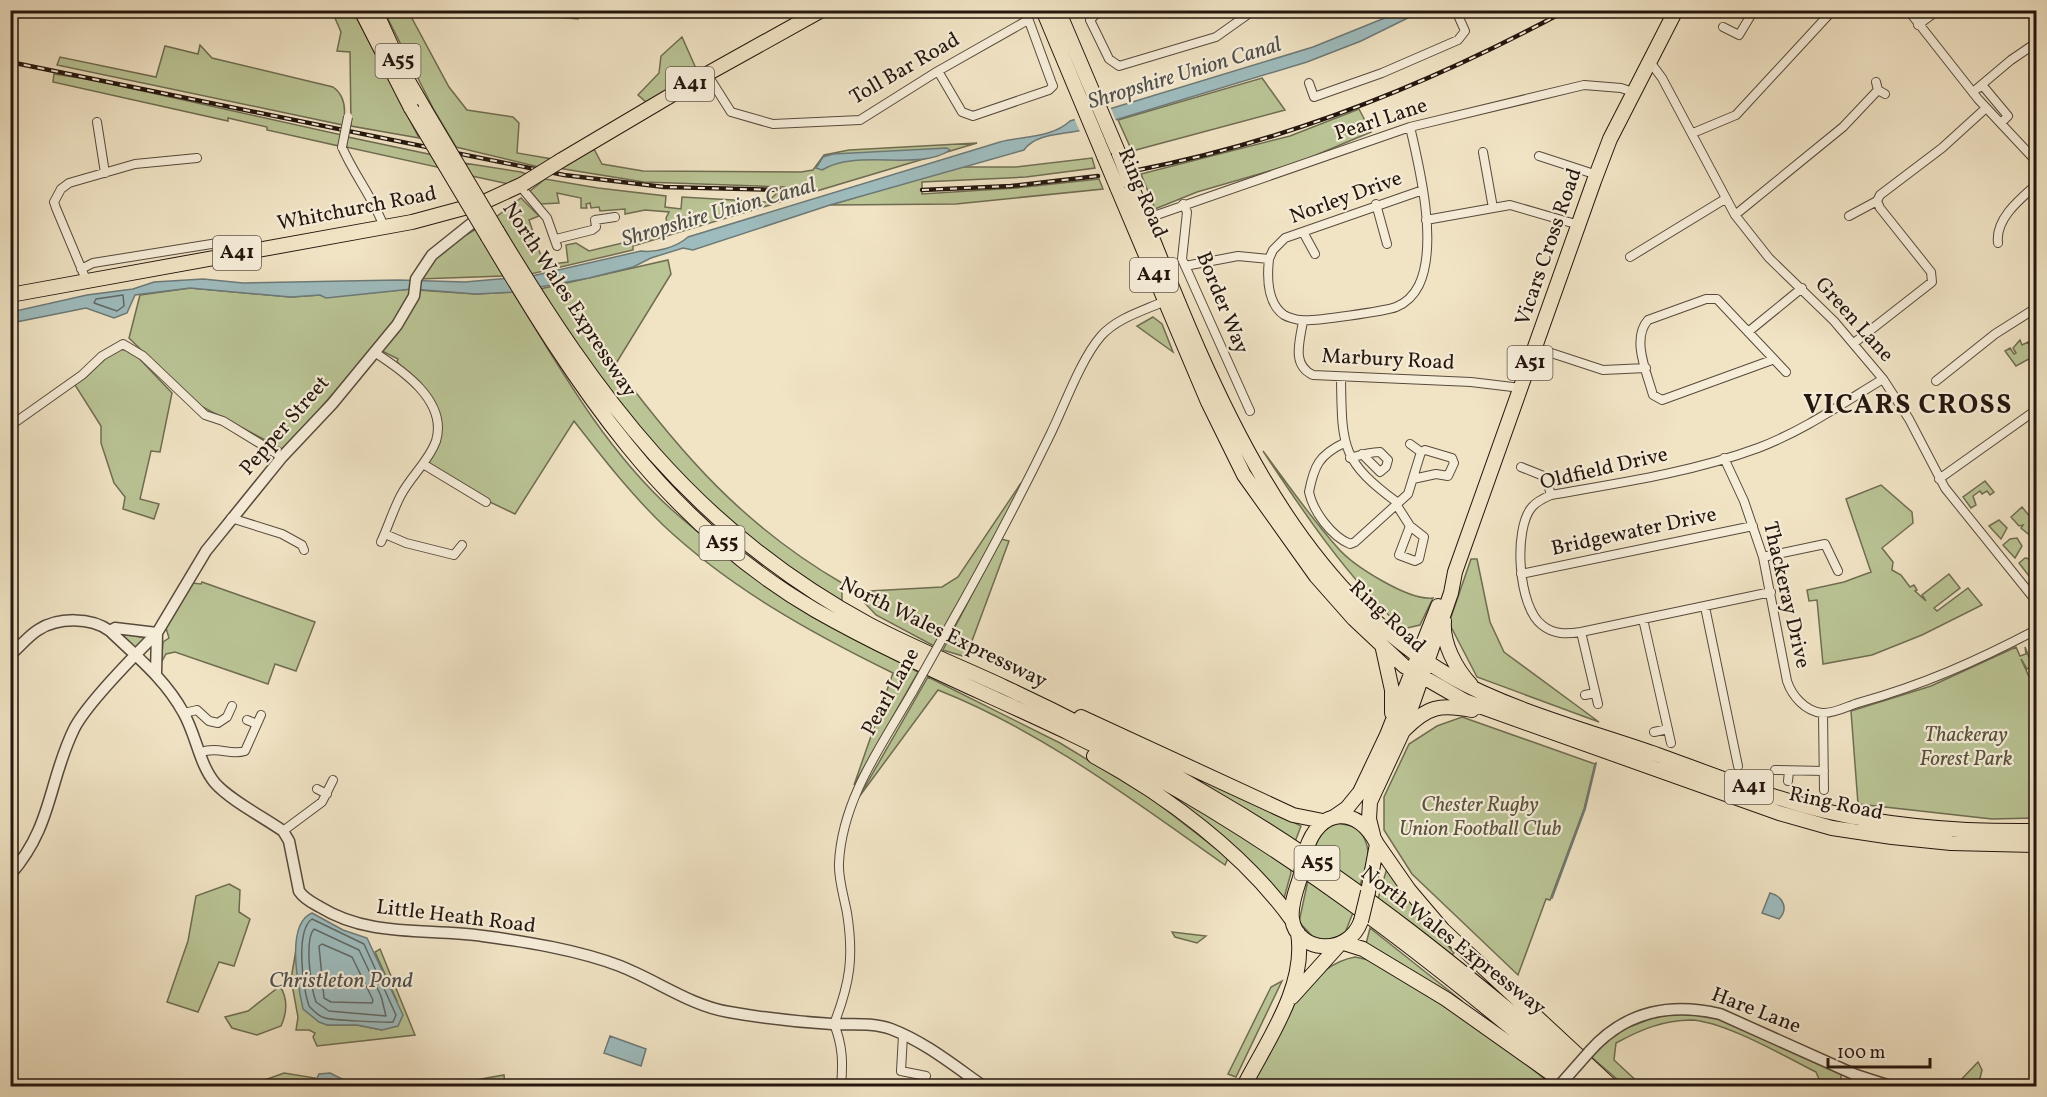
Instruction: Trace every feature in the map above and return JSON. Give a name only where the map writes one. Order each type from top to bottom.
[{"type":"highway","name":"North Wales Expressway","points":[[361,10],[492,234],[612,429],[651,476],[699,523],[754,568],[812,608],[911,660],[1145,772],[1279,852],[1446,974],[1581,1086]]},
{"type":"highway","name":"North Wales Expressway","points":[[375,10],[418,109]]},
{"type":"highway","name":"A41","points":[[486,201],[522,185],[707,74],[822,10]]},
{"type":"highway","name":"Ring Road","points":[[1043,10],[1104,156],[1145,219],[1235,426],[1279,502],[1328,572],[1353,602],[1392,635],[1420,666],[1457,697],[1504,716],[1779,813],[1832,828],[1952,843],[2037,844]]},
{"type":"highway","name":"Ring Road","points":[[1058,10],[1119,154],[1124,186],[1165,301],[1217,422],[1244,475],[1316,576],[1382,648],[1474,688],[1723,778],[1825,810],[1885,822],[1940,828],[2037,831]]},
{"type":"highway","name":"Vicars Cross Road","points":[[1329,819],[1347,808],[1360,792],[1445,610],[1455,572],[1611,139],[1676,10]]},
{"type":"highway","name":"Whitchurch Road","points":[[10,295],[84,275],[240,253],[423,220],[464,208]]},
{"type":"highway","name":"North Wales Expressway","points":[[536,306],[613,407],[659,462],[706,509],[783,571],[867,624],[959,668],[1003,686],[1127,749],[1214,798],[1331,873],[1454,964],[1600,1086]]},
{"type":"highway","name":"Vicars Cross Road","points":[[1375,839],[1369,819],[1370,802],[1403,731],[1428,628],[1455,572]]},
{"type":"highway","points":[[1353,602],[1374,628],[1420,666]]},
{"type":"highway","points":[[1445,610],[1445,639],[1462,674],[1474,688]]},
{"type":"highway","points":[[1392,635],[1412,638],[1420,636],[1428,628]]},
{"type":"highway","points":[[1382,648],[1392,690],[1387,735]]},
{"type":"highway","points":[[1003,686],[1121,733],[1293,815],[1329,819],[1346,816],[1358,820],[1375,839],[1409,890],[1443,930],[1611,1086]]},
{"type":"highway","points":[[986,694],[1110,765],[1160,797],[1257,876],[1295,926],[1317,945],[1341,945],[1363,949],[1446,999],[1570,1086]]},
{"type":"highway","points":[[1403,731],[1426,712],[1443,706],[1504,716]]},
{"type":"highway","name":"A51","points":[[1244,1086],[1283,1008],[1299,966],[1295,926],[1300,878],[1313,831],[1329,819]]},
{"type":"highway","name":"A51","points":[[1283,1008],[1311,973],[1356,931],[1361,921],[1368,892],[1375,839]]},
{"type":"street","points":[[938,71],[962,112],[973,116],[1051,88],[1052,81],[1025,10]]},
{"type":"street","points":[[1100,10],[1090,21],[1108,59],[1119,66],[1216,37],[1254,10]]},
{"type":"street","points":[[1723,27],[1739,35],[1754,10]]},
{"type":"street","points":[[1693,133],[1736,115],[1833,10]]},
{"type":"street","points":[[1908,10],[1918,25],[2008,116],[2001,123]]},
{"type":"street","points":[[1918,25],[1938,10]]},
{"type":"street","points":[[1309,83],[1314,97],[1382,73],[1458,40],[1464,31],[1456,14]]},
{"type":"street","name":"Toll Bar Road","points":[[707,74],[731,112],[773,124],[814,124],[860,120],[938,71],[1028,20]]},
{"type":"street","points":[[1980,87],[2037,43]]},
{"type":"street","name":"Green Lane","points":[[1650,62],[1662,78],[1693,133],[1735,215],[1769,258],[1802,288],[1854,343],[1883,379],[1909,419],[1939,478],[1966,516],[2011,566],[2037,601]]},
{"type":"street","name":"Pearl Lane","points":[[1145,219],[1184,204],[1310,164],[1376,137],[1410,127],[1584,85],[1622,88],[1634,93]]},
{"type":"street","points":[[1980,87],[1986,108],[2037,161]]},
{"type":"street","points":[[1735,215],[1843,127],[1880,88]]},
{"type":"street","points":[[1849,216],[1877,201],[1880,195],[1942,148],[1986,108]]},
{"type":"street","points":[[348,117],[342,147],[353,172],[379,213],[384,227]]},
{"type":"street","points":[[97,122],[105,172]]},
{"type":"street","points":[[1185,266],[1238,256],[1269,260],[1267,279],[1273,300],[1283,314],[1302,321],[1394,308],[1409,300],[1419,285],[1424,266],[1426,220],[1424,190],[1410,127]]},
{"type":"street","points":[[1483,152],[1493,208]]},
{"type":"street","points":[[1539,156],[1597,176]]},
{"type":"street","points":[[84,275],[54,202],[61,189],[69,183],[135,164],[197,158]]},
{"type":"street","points":[[522,185],[547,218],[556,242],[594,230],[595,220],[591,211]]},
{"type":"street","points":[[1998,243],[1999,231],[2010,211],[2037,185]]},
{"type":"street","name":"Norley Drive","points":[[1269,260],[1285,238],[1376,204],[1424,190]]},
{"type":"street","points":[[1630,257],[1725,199]]},
{"type":"street","points":[[1854,343],[1929,286],[1933,278],[1932,272],[1877,201]]},
{"type":"street","name":"Border Way","points":[[1184,204],[1187,212],[1182,259],[1250,411]]},
{"type":"street","points":[[1376,204],[1387,244]]},
{"type":"street","points":[[1426,220],[1517,206],[1579,225]]},
{"type":"street","points":[[595,220],[615,217]]},
{"type":"street","name":"Pepper Street","points":[[10,875],[27,857],[41,831],[75,726],[157,634],[206,551],[231,518],[282,457],[332,404],[397,325],[415,291],[416,279],[437,249],[472,223]]},
{"type":"street","points":[[1303,232],[1315,254]]},
{"type":"street","points":[[1748,332],[1802,288]]},
{"type":"street","points":[[1772,360],[1662,400],[1653,395],[1640,342],[1644,325],[1648,320],[1706,299],[1717,299],[1772,360],[1786,372]]},
{"type":"street","name":"Pearl Lane","points":[[834,1024],[848,988],[852,954],[838,864],[849,808],[1026,483],[1075,386],[1087,354],[1116,324],[1165,301]]},
{"type":"street","points":[[1936,381],[1995,334],[2037,308]]},
{"type":"street","name":"Marbury Road","points":[[1302,321],[1300,366],[1313,375],[1471,382],[1521,388]]},
{"type":"street","points":[[10,426],[82,375],[102,356],[123,344],[143,356],[205,415],[223,421],[282,457]]},
{"type":"street","points":[[1536,348],[1603,370],[1646,368]]},
{"type":"street","points":[[374,352],[410,377],[433,410],[436,420],[436,440],[423,464],[401,494],[383,538],[454,555],[462,545]]},
{"type":"street","points":[[1341,378],[1344,443],[1350,458],[1363,476],[1397,504],[1410,526]]},
{"type":"street","name":"Oldfield Drive","points":[[1771,592],[1581,632],[1558,634],[1541,625],[1529,607],[1521,574],[1521,540],[1527,514],[1541,499],[1551,495],[1724,458],[1759,448],[1810,424],[1883,379]]},
{"type":"street","points":[[1939,478],[2037,410]]},
{"type":"street","points":[[1344,443],[1327,451],[1316,465],[1309,492],[1311,501],[1326,524],[1350,544],[1408,495],[1422,452]]},
{"type":"street","points":[[1410,444],[1422,452],[1425,450],[1452,458],[1454,463],[1448,476],[1436,474],[1413,479]]},
{"type":"street","points":[[1350,458],[1362,454]]},
{"type":"street","name":"Thackeray Drive","points":[[1724,458],[1753,526],[1763,557],[1791,691],[1804,705],[1823,713]]},
{"type":"street","points":[[423,464],[486,502]]},
{"type":"street","points":[[1521,467],[1546,477],[1551,495]]},
{"type":"street","points":[[231,518],[282,534],[302,544],[304,550]]},
{"type":"street","name":"Bridgewater Drive","points":[[1521,574],[1753,526]]},
{"type":"street","points":[[1763,557],[1827,545],[1838,572]]},
{"type":"street","points":[[1705,607],[1732,756],[1738,766]]},
{"type":"street","points":[[1643,619],[1671,743]]},
{"type":"street","points":[[10,655],[37,630],[53,622],[80,621],[103,626],[156,673],[184,713],[209,774],[217,785],[283,831],[322,802],[333,780]]},
{"type":"street","points":[[110,631],[115,628],[157,634]]},
{"type":"street","points":[[1824,790],[1823,713],[1930,681],[1967,666],[2037,630]]},
{"type":"street","points":[[1581,632],[1598,704]]},
{"type":"street","name":"Pepper Street","points":[[156,673],[157,634]]},
{"type":"street","points":[[1585,695],[1595,693]]},
{"type":"street","points":[[184,713],[197,710],[209,721],[218,723],[227,717],[232,706]]},
{"type":"street","points":[[201,752],[214,748],[237,753],[245,751],[259,720],[247,720]]},
{"type":"street","points":[[1654,732],[1668,729]]},
{"type":"street","points":[[1775,770],[1824,771]]},
{"type":"street","points":[[1788,781],[1789,771]]},
{"type":"street","points":[[317,789],[327,794]]},
{"type":"street","name":"Little Heath Road","points":[[283,831],[289,841],[293,872],[302,896],[330,913],[355,923],[385,930],[422,930],[483,936],[558,950],[619,966],[720,1010],[834,1024],[864,1024],[889,1028],[927,1046],[982,1086]]},
{"type":"street","name":"Hare Lane","points":[[1559,1086],[1605,1033],[1625,1022],[1650,1013],[1678,1008],[1699,1009],[1720,1014],[1856,1075],[1890,1086]]},
{"type":"street","points":[[834,1024],[840,1039],[843,1062],[841,1086]]},
{"type":"street","points":[[903,1035],[901,1071],[926,1076]]},
{"type":"green space","points":[[332,11],[353,11],[419,138],[351,126],[350,52],[337,51],[341,32]]},
{"type":"green space","points":[[384,11],[408,11],[449,87],[467,110],[513,117],[519,123],[517,153],[552,159],[539,167],[456,147],[434,110]]},
{"type":"green space","points":[[554,11],[577,11],[578,19],[557,17],[558,13]]},
{"type":"green space","points":[[682,37],[698,73],[646,102],[638,95],[659,73],[661,56]]},
{"type":"green space","points":[[200,45],[212,58],[333,87],[343,99],[345,114],[343,125],[57,65],[60,57],[156,77],[165,46],[198,54]]},
{"type":"green space","points":[[54,74],[93,80],[342,135],[339,146],[267,130],[267,127],[228,118],[228,121],[53,82]]},
{"type":"green space","points":[[1262,78],[1285,110],[1132,151],[1118,120]]},
{"type":"green space","points":[[1359,109],[1371,132],[1297,163],[1197,192],[1155,209],[1141,174],[1290,136]]},
{"type":"green space","points":[[348,137],[433,155],[441,168],[346,147]]},
{"type":"green space","points":[[977,143],[633,246],[633,250],[531,274],[496,217],[521,198],[539,216],[529,220],[544,265],[568,262],[566,245],[576,243],[589,251],[669,232],[666,218],[669,212],[645,210],[625,214],[625,209],[600,211],[599,207],[591,208],[590,203],[586,204],[587,208],[581,208],[581,198],[557,193],[559,203],[541,204],[530,191],[545,179],[666,196],[665,207],[681,209],[682,197],[767,202],[784,187],[644,182],[558,168],[594,149],[602,164],[643,171],[801,172],[813,170],[824,155],[849,150]]},
{"type":"green space","points":[[1092,158],[1095,168],[1026,177],[922,182],[922,194],[1016,188],[1099,179],[1103,189],[956,204],[830,205],[959,167],[1015,167]]},
{"type":"green space","points":[[464,163],[529,175],[514,185],[472,176]]},
{"type":"green space","points":[[476,229],[503,276],[419,279],[441,250]]},
{"type":"green space","points":[[668,260],[671,274],[615,365],[690,458],[745,513],[775,538],[842,583],[842,602],[738,529],[682,477],[617,400],[540,289]]},
{"type":"green space","points":[[190,288],[291,297],[320,295],[326,297],[412,289],[390,328],[284,450],[195,403],[129,338],[140,295]]},
{"type":"green space","points":[[417,290],[476,294],[513,292],[604,434],[647,486],[671,509],[761,580],[818,618],[918,672],[854,785],[893,673],[772,608],[689,548],[651,513],[574,421],[515,514],[467,491],[430,464],[429,460],[439,443],[426,391],[397,362],[398,359],[382,351]]},
{"type":"green space","points":[[1153,317],[1162,324],[1173,352],[1137,326]]},
{"type":"green space","points":[[2020,340],[2022,345],[2028,342],[2031,347],[2035,346],[2036,355],[2016,366],[2005,351],[2010,348],[2014,354],[2016,353],[2013,348]]},
{"type":"green space","points":[[120,349],[133,352],[172,393],[160,452],[151,451],[140,499],[159,504],[154,519],[123,509],[125,497],[114,483],[101,443],[101,426],[75,385],[102,360]]},
{"type":"green space","points":[[1263,451],[1317,524],[1345,555],[1396,588],[1410,594],[1433,598],[1420,625],[1401,627],[1362,587],[1310,520]]},
{"type":"green space","points":[[1985,481],[1994,492],[1990,495],[1987,491],[1982,494],[1980,491],[1973,496],[1976,505],[1971,508],[1963,497]]},
{"type":"green space","points":[[1021,483],[1016,498],[934,646],[876,615],[862,600],[869,591],[942,587],[958,577]]},
{"type":"green space","points":[[1881,485],[1912,512],[1913,523],[1882,548],[1893,562],[1892,570],[1901,575],[1910,587],[1914,585],[1917,590],[1915,591],[1926,601],[1922,595],[1949,574],[1960,588],[1934,608],[1937,611],[1968,588],[1982,605],[1922,635],[1872,655],[1823,664],[1817,600],[1809,601],[1807,590],[1844,582],[1871,572],[1846,499]]},
{"type":"green space","points":[[2022,507],[2036,524],[2036,548],[2031,541],[2033,538],[2021,528],[2023,525],[2019,526],[2011,517]]},
{"type":"green space","points":[[1999,520],[2007,528],[2001,539],[1989,526]]},
{"type":"green space","points":[[2017,538],[2022,546],[2015,558],[2003,545],[2010,539]]},
{"type":"green space","points":[[1001,539],[1009,541],[966,657],[943,650]]},
{"type":"green space","points":[[2025,558],[2036,560],[2036,570],[2029,576],[2019,563]]},
{"type":"green space","points":[[1471,559],[1477,559],[1490,622],[1504,652],[1599,722],[1477,677],[1449,623]]},
{"type":"green space","points":[[202,582],[315,622],[296,671],[275,664],[268,684],[175,652],[166,654],[161,663],[163,642],[169,638],[166,628],[192,583],[201,584]]},
{"type":"green space","points":[[120,633],[146,638],[135,648]]},
{"type":"green space","name":"Thackeray Forest Park","points":[[2016,647],[2020,656],[2026,654],[2025,647],[2029,657],[2036,655],[2036,665],[2027,669],[2021,659],[2036,692],[2036,818],[1992,819],[1858,804],[1851,711],[1931,686]]},
{"type":"green space","points":[[928,677],[1060,743],[1152,799],[1228,858],[1225,865],[1122,792],[1051,747],[1014,726],[938,690],[859,797]]},
{"type":"green space","name":"Chester Rugby Union Football Club","points":[[1462,717],[1595,764],[1584,809],[1550,900],[1546,899],[1518,975],[1412,874],[1384,830],[1384,797],[1409,744],[1437,726]]},
{"type":"green space","points":[[1122,737],[1301,826],[1295,842]]},
{"type":"green space","points":[[1104,755],[1180,797],[1290,866],[1291,873],[1283,902]]},
{"type":"green space","points":[[1337,823],[1357,827],[1366,842],[1368,855],[1360,886],[1314,854],[1316,843],[1321,835],[1327,828]]},
{"type":"green space","points":[[1387,868],[1454,953],[1451,956],[1378,899]]},
{"type":"green space","points":[[1308,880],[1354,910],[1345,933],[1327,942],[1314,938],[1299,922]]},
{"type":"green space","points":[[229,884],[240,890],[239,912],[250,919],[234,966],[219,962],[198,1012],[167,1002],[188,941],[196,896]]},
{"type":"green space","points":[[1370,928],[1462,1001],[1366,944]]},
{"type":"green space","points":[[1172,932],[1206,936],[1197,943],[1175,937]]},
{"type":"green space","points":[[380,949],[415,1035],[317,1046],[313,1037],[315,1033],[309,1030],[296,1030],[298,1017],[291,979],[296,950],[298,974],[327,1025],[357,1025],[382,1030],[397,1001],[375,952]]},
{"type":"green space","points":[[1355,957],[1369,960],[1441,1004],[1509,1051],[1553,1086],[1252,1086],[1280,1028],[1304,991],[1319,975],[1336,964]]},
{"type":"green space","points":[[1282,981],[1236,1077],[1228,1074],[1271,987]]},
{"type":"green space","points":[[280,986],[286,1006],[281,1026],[257,1035],[232,1028],[225,1017],[248,1011]]},
{"type":"green space","points":[[1664,1014],[1697,1014],[1723,1020],[1841,1072],[1841,1080],[1819,1079],[1816,1072],[1755,1041],[1720,1026],[1691,1020],[1652,1027],[1616,1043],[1614,1060],[1642,1086],[1625,1086],[1589,1055],[1613,1033]]},
{"type":"green space","points":[[1978,1062],[1982,1070],[1978,1086],[1955,1086]]},
{"type":"green space","points":[[284,1073],[315,1078],[313,1086],[248,1086]]},
{"type":"green space","points":[[504,1075],[505,1086],[442,1086]]},
{"type":"water","points":[[1402,11],[1422,11],[1361,41],[1307,62],[1082,130],[1035,140],[1024,150],[830,205],[693,250],[683,248],[651,258],[633,267],[589,278],[513,292],[476,294],[412,289],[326,298],[320,295],[291,297],[190,288],[135,295],[127,313],[114,318],[86,308],[11,323],[11,312],[87,295],[133,289],[154,282],[203,279],[243,283],[398,280],[465,282],[532,276],[641,251],[660,250],[678,244],[688,237],[1000,142],[1046,134],[1063,127],[1070,121],[1313,47]]},
{"type":"water","points":[[947,148],[950,150],[922,159],[852,161],[822,170],[816,168],[823,157],[833,154]]},
{"type":"water","points":[[1770,893],[1783,903],[1784,911],[1779,919],[1762,913]]},
{"type":"water","name":"Christleton Pond","points":[[312,913],[343,930],[367,938],[403,1015],[398,1026],[382,1030],[357,1025],[327,1025],[319,1022],[303,1009],[298,986],[296,942],[298,929],[304,919]]},
{"type":"water","points":[[610,1036],[646,1049],[641,1066],[604,1053]]},
{"type":"water","points":[[330,1073],[348,1082],[347,1086],[313,1086],[319,1074]]},
{"type":"pier","points":[[1110,106],[1117,123],[1081,134],[1074,118]]},
{"type":"waterway","points":[[1552,898],[1585,809],[1596,763]]},
{"type":"railway","points":[[1138,170],[1249,143],[1358,106],[1464,62],[1567,10]]},
{"type":"railway","points":[[10,62],[564,175],[664,187],[780,190]]},
{"type":"railway","points":[[922,190],[1011,186],[1098,176]]},
{"type":"district","name":"VICARS CROSS","points":[[1908,406]]},
{"type":"water label","name":"Shropshire Union Canal","points":[[1185,74]]},
{"type":"water label","name":"Shropshire Union Canal","points":[[719,213]]}]
